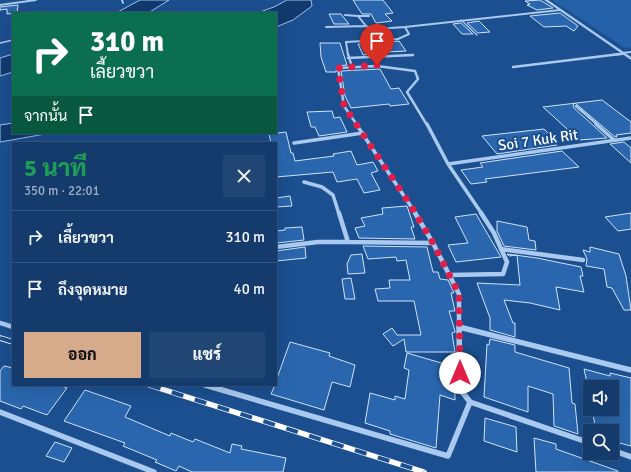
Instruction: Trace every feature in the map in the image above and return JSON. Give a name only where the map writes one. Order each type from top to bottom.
[{"type":"street","points":[[0,5],[36,0]]},
{"type":"street","points":[[546,0],[631,59]]},
{"type":"street","points":[[326,27],[366,26],[376,29],[560,10]]},
{"type":"street","points":[[345,15],[369,16]]},
{"type":"street","points":[[358,16],[366,26]]},
{"type":"street","points":[[352,67],[348,58],[346,42],[398,39],[409,34],[405,26]]},
{"type":"street","points":[[513,67],[631,52]]},
{"type":"street","points":[[348,58],[413,54]]},
{"type":"street","points":[[450,275],[504,274],[507,262],[504,252],[500,249],[494,233],[448,164],[425,121],[407,92],[418,79],[415,71],[395,66],[377,65],[338,68],[344,106],[363,133],[433,243],[459,294],[460,388],[470,402],[583,441]]},
{"type":"street","points":[[576,106],[614,140]]},
{"type":"street","points":[[294,143],[363,133]]},
{"type":"street","name":"Soi 7 Kuk Rit","points":[[448,164],[631,138]]},
{"type":"street","points":[[304,182],[322,187],[333,196],[348,242]]},
{"type":"street","points":[[277,247],[318,242],[433,243]]},
{"type":"street","points":[[500,249],[583,260]]},
{"type":"street","points":[[0,323],[12,327]]},
{"type":"street","points":[[459,327],[631,370]]},
{"type":"street","points":[[208,386],[448,456],[470,402]]},
{"type":"street","points":[[0,412],[154,472]]},
{"type":"street","points":[[619,453],[631,457]]},
{"type":"lane","points":[[461,20],[477,35]]},
{"type":"lane","points":[[0,43],[12,40]]},
{"type":"shaded area","points":[[140,0],[169,0],[150,12],[118,12]]},
{"type":"shaded area","points":[[287,0],[311,0],[312,6],[293,20],[277,27],[277,12],[260,12]]},
{"type":"shaded area","points":[[552,0],[631,0],[631,47],[625,48]]},
{"type":"shaded area","points":[[12,54],[12,72],[0,76],[0,58]]},
{"type":"shaded area","points":[[12,123],[12,134],[45,134],[0,142],[0,125]]},
{"type":"building","points":[[353,0],[383,0],[393,13],[385,14],[392,21],[376,23],[371,14],[362,14]]},
{"type":"building","points":[[540,0],[553,8],[537,10],[527,5],[530,4],[525,1]]},
{"type":"building","points":[[18,5],[17,12],[12,12],[12,14],[7,14],[7,9],[0,10],[0,7]]},
{"type":"building","points":[[560,13],[578,26],[574,31],[566,26],[544,27],[530,16]]},
{"type":"building","points":[[329,14],[341,14],[349,24],[334,24]]},
{"type":"building","points":[[479,21],[490,32],[478,33],[467,23]]},
{"type":"building","points":[[461,23],[473,34],[462,34],[453,24]]},
{"type":"building","points":[[399,41],[406,51],[386,52],[379,43]]},
{"type":"building","points":[[320,43],[340,43],[347,65],[337,66],[336,72],[326,72],[321,57]]},
{"type":"building","points":[[358,44],[363,44],[371,54],[363,55]]},
{"type":"building","points":[[380,69],[391,89],[399,88],[409,104],[390,106],[389,104],[351,108],[345,96],[341,71]]},
{"type":"building","points":[[602,100],[631,122],[631,133],[616,135],[617,137],[615,137],[575,103]]},
{"type":"building","points":[[575,103],[573,105],[574,108],[607,138],[579,140],[543,107]]},
{"type":"building","points":[[332,111],[334,118],[340,117],[347,132],[319,136],[315,127],[311,127],[307,112]]},
{"type":"building","points":[[544,129],[558,143],[555,143],[557,145],[497,154],[482,136]]},
{"type":"building","points":[[286,132],[291,153],[293,153],[295,161],[334,156],[333,154],[351,151],[357,165],[373,162],[378,171],[371,173],[380,190],[364,193],[357,179],[337,182],[333,172],[277,177],[277,142],[271,142],[269,134]]},
{"type":"building","points":[[624,142],[631,148],[631,163],[610,144]]},
{"type":"building","points":[[562,151],[579,167],[485,179],[487,182],[471,184],[461,170],[483,167],[480,163]]},
{"type":"building","points":[[290,196],[292,206],[277,207],[277,198]]},
{"type":"building","points":[[407,206],[414,227],[411,227],[415,239],[359,238],[355,228],[365,226],[361,218],[383,214],[382,208]]},
{"type":"building","points":[[631,213],[631,229],[618,231],[605,217]]},
{"type":"building","points":[[476,214],[501,257],[456,262],[448,245],[468,243],[455,217]]},
{"type":"building","points":[[497,221],[527,227],[529,240],[535,241],[536,250],[504,246],[497,231]]},
{"type":"building","points":[[302,227],[304,240],[277,243],[277,231],[285,230],[285,228]]},
{"type":"building","points":[[363,246],[427,247],[433,272],[438,272],[440,279],[448,280],[454,293],[451,293],[455,311],[449,311],[455,331],[452,333],[455,352],[406,352],[404,339],[393,346],[383,334],[392,328],[397,335],[421,335],[414,301],[378,301],[375,289],[390,288],[389,280],[410,280],[406,260],[397,261],[396,257],[368,259]]},
{"type":"building","points":[[305,247],[306,258],[277,261],[277,251]]},
{"type":"building","points":[[590,247],[619,254],[626,276],[631,310],[624,310],[612,288],[607,287],[604,269],[586,266],[587,259],[583,250],[590,252]]},
{"type":"building","points":[[362,254],[365,273],[348,274],[347,264],[351,255]]},
{"type":"building","points":[[517,255],[581,267],[583,276],[580,276],[584,292],[556,287],[560,310],[530,303],[504,300],[513,323],[515,323],[515,337],[490,330],[490,318],[477,283],[520,285]]},
{"type":"building","points":[[351,278],[355,299],[345,299],[342,279]]},
{"type":"building","points":[[490,339],[515,345],[515,352],[569,368],[572,403],[575,404],[578,434],[554,426],[553,394],[528,386],[528,412],[484,397],[487,344],[489,345]]},
{"type":"building","points":[[290,342],[330,353],[329,356],[355,365],[350,387],[332,382],[324,410],[271,394],[275,386],[277,386],[277,378]]},
{"type":"building","points":[[407,353],[455,367],[455,400],[440,395],[436,448],[390,434],[390,431],[365,423],[370,393],[395,400],[395,396],[405,399],[409,370],[404,368]]},
{"type":"building","points":[[4,366],[12,368],[12,386],[62,386],[67,388],[47,415],[23,406],[21,409],[0,401],[0,371]]},
{"type":"building","points":[[584,369],[610,376],[610,373],[631,378],[631,446],[619,443],[619,424],[595,424],[593,416],[619,416],[619,380],[586,380]]},
{"type":"building","points":[[85,390],[131,406],[125,417],[170,436],[171,433],[193,442],[195,439],[230,453],[232,444],[242,446],[241,449],[286,458],[283,472],[192,472],[179,466],[176,471],[155,462],[157,460],[123,446],[125,443],[64,421]]},
{"type":"building","points":[[485,418],[516,427],[517,452],[484,441]]},
{"type":"building","points":[[534,438],[556,444],[556,449],[583,459],[583,460],[618,471],[618,472],[536,472]]},
{"type":"building","points":[[55,442],[72,448],[64,462],[46,456]]},
{"type":"railway","points":[[0,338],[12,342]]},
{"type":"railway","points":[[152,386],[424,472]]},
{"type":"route","points":[[377,65],[338,68],[344,106],[411,206],[433,243],[459,294],[460,373]]}]
